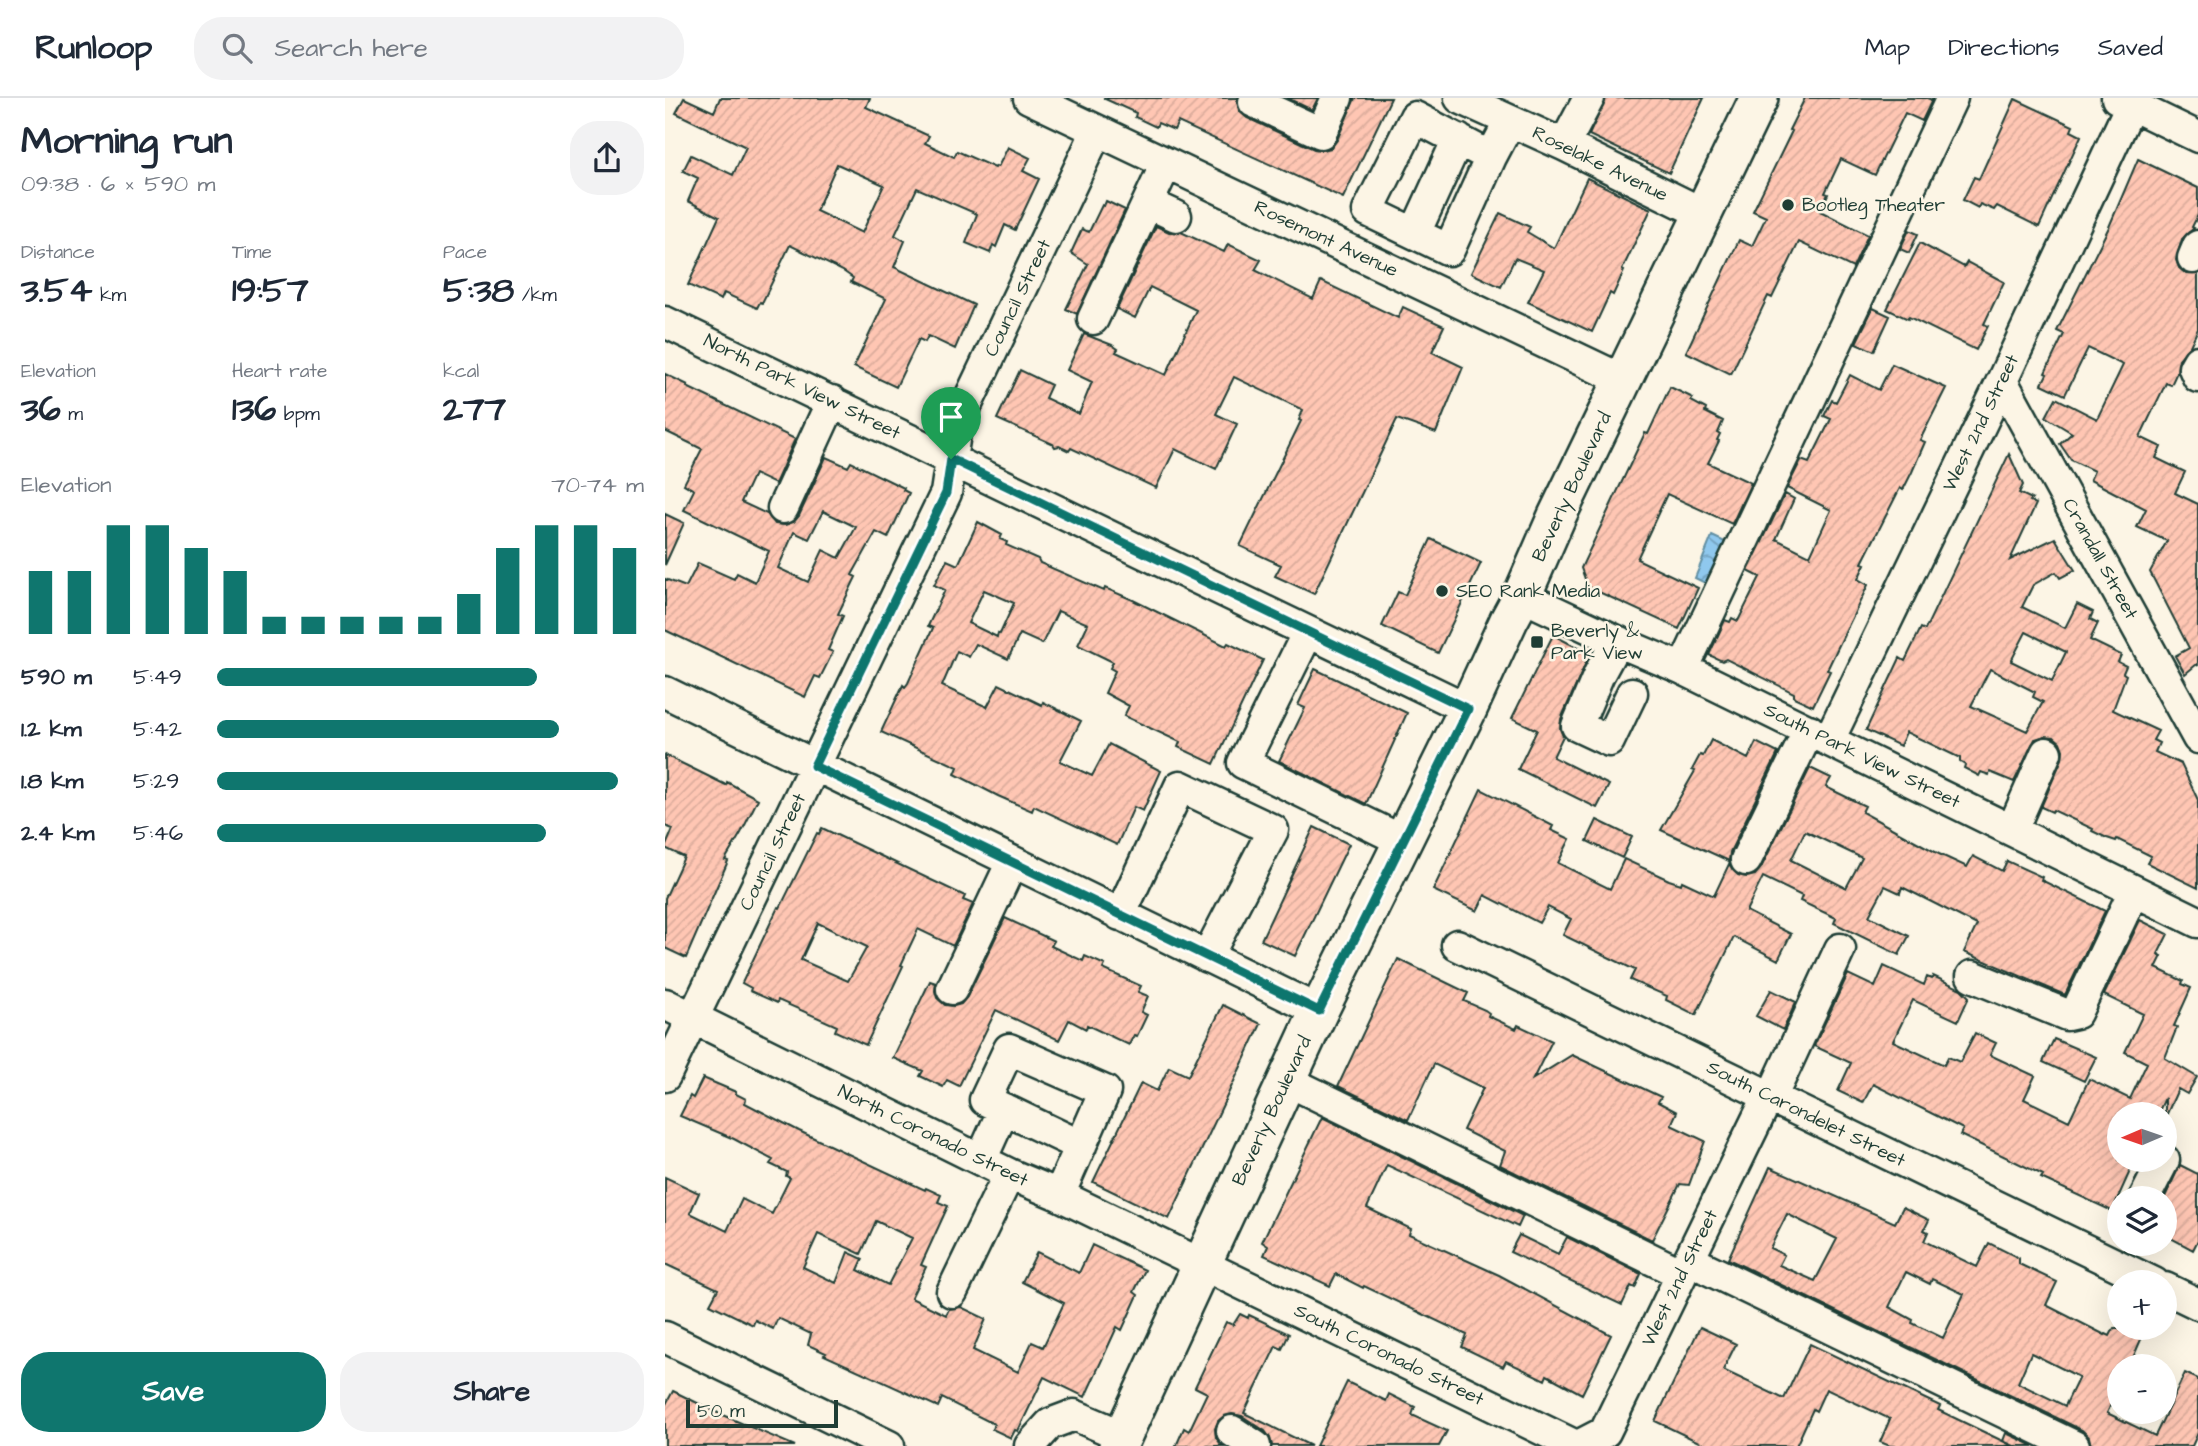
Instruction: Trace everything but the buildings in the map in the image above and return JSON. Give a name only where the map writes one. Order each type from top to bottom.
[{"type":"main road","name":"Beverly Boulevard","points":[[1120,1441],[1286,1080],[1523,596],[1557,516],[1753,100]]},
{"type":"street","name":"Rosemont Avenue","points":[[1029,98],[1623,380]]},
{"type":"street","points":[[1254,102],[1321,133],[1337,98]]},
{"type":"street","name":"Roselake Avenue","points":[[1460,98],[1564,145],[1702,213]]},
{"type":"street","points":[[1564,145],[1589,98]]},
{"type":"street","points":[[1683,669],[1952,98]]},
{"type":"street","points":[[2124,101],[2198,138]]},
{"type":"street","name":"West 2nd Street","points":[[1746,860],[1819,735],[2002,381],[2124,101]]},
{"type":"street","points":[[1434,242],[1368,211],[1415,117],[1491,157]]},
{"type":"street","points":[[1434,242],[1491,157],[1510,121]]},
{"type":"street","name":"Council Street","points":[[665,1076],[946,493],[956,427],[1097,131]]},
{"type":"street","points":[[1423,285],[1458,139]]},
{"type":"street","points":[[1093,319],[1166,163]]},
{"type":"street","points":[[1148,203],[1176,216]]},
{"type":"street","name":"North Park View Street","points":[[665,322],[1468,709]]},
{"type":"street","points":[[2198,361],[2194,368],[2198,377]]},
{"type":"street","name":"Crandall Street","points":[[2002,381],[2198,738]]},
{"type":"street","points":[[783,508],[832,401]]},
{"type":"street","name":"South Park View Street","points":[[1523,596],[1683,669],[2198,922]]},
{"type":"street","points":[[1308,632],[1243,763],[1403,841]]},
{"type":"street","points":[[1618,641],[1599,674],[1577,726],[1609,741],[1632,693]]},
{"type":"street","points":[[665,692],[1319,1011]]},
{"type":"street","points":[[2012,830],[2046,753]]},
{"type":"street","points":[[1120,915],[1180,786],[1273,831],[1207,957]]},
{"type":"street","points":[[952,989],[1012,862]]},
{"type":"street","points":[[1972,976],[2067,1015],[2076,1013],[2134,891]]},
{"type":"street","name":"South Carondelet Street","points":[[1457,945],[1770,1097],[2107,1249]]},
{"type":"street","name":"West 2nd Street","points":[[1577,1446],[1605,1432],[1840,949]]},
{"type":"street","name":"North Coronado Street","points":[[665,1004],[1009,1174],[1059,1195],[1202,1265]]},
{"type":"street","points":[[1059,1195],[1081,1146],[1105,1091],[1009,1049],[985,1100],[1081,1146]]},
{"type":"street","points":[[1286,1080],[2074,1446]]},
{"type":"street","points":[[981,1160],[1004,1109]]},
{"type":"street","points":[[952,1292],[1009,1174]]},
{"type":"street","name":"South Carondelet Street","points":[[2119,1256],[2137,1270]]},
{"type":"street","name":"South Coronado Street","points":[[1202,1265],[1577,1446]]},
{"type":"street","points":[[2177,1294],[2198,1304]]},
{"type":"street","points":[[665,1336],[873,1442]]},
{"type":"street","points":[[1030,1446],[1050,1423],[1074,1415],[1120,1441]]},
{"type":"water","points":[[1712,536],[1725,542],[1707,584],[1695,578]]},
{"type":"place","name":"Bootleg Theater","points":[[1788,205]]},
{"type":"place","name":"SEO Rank Media","points":[[1442,591]]},
{"type":"place","name":"Beverly & Park View","points":[[1537,642]]},
{"type":"route","points":[[951,459],[1468,709],[1319,1011],[814,766],[946,493],[951,459]]}]
